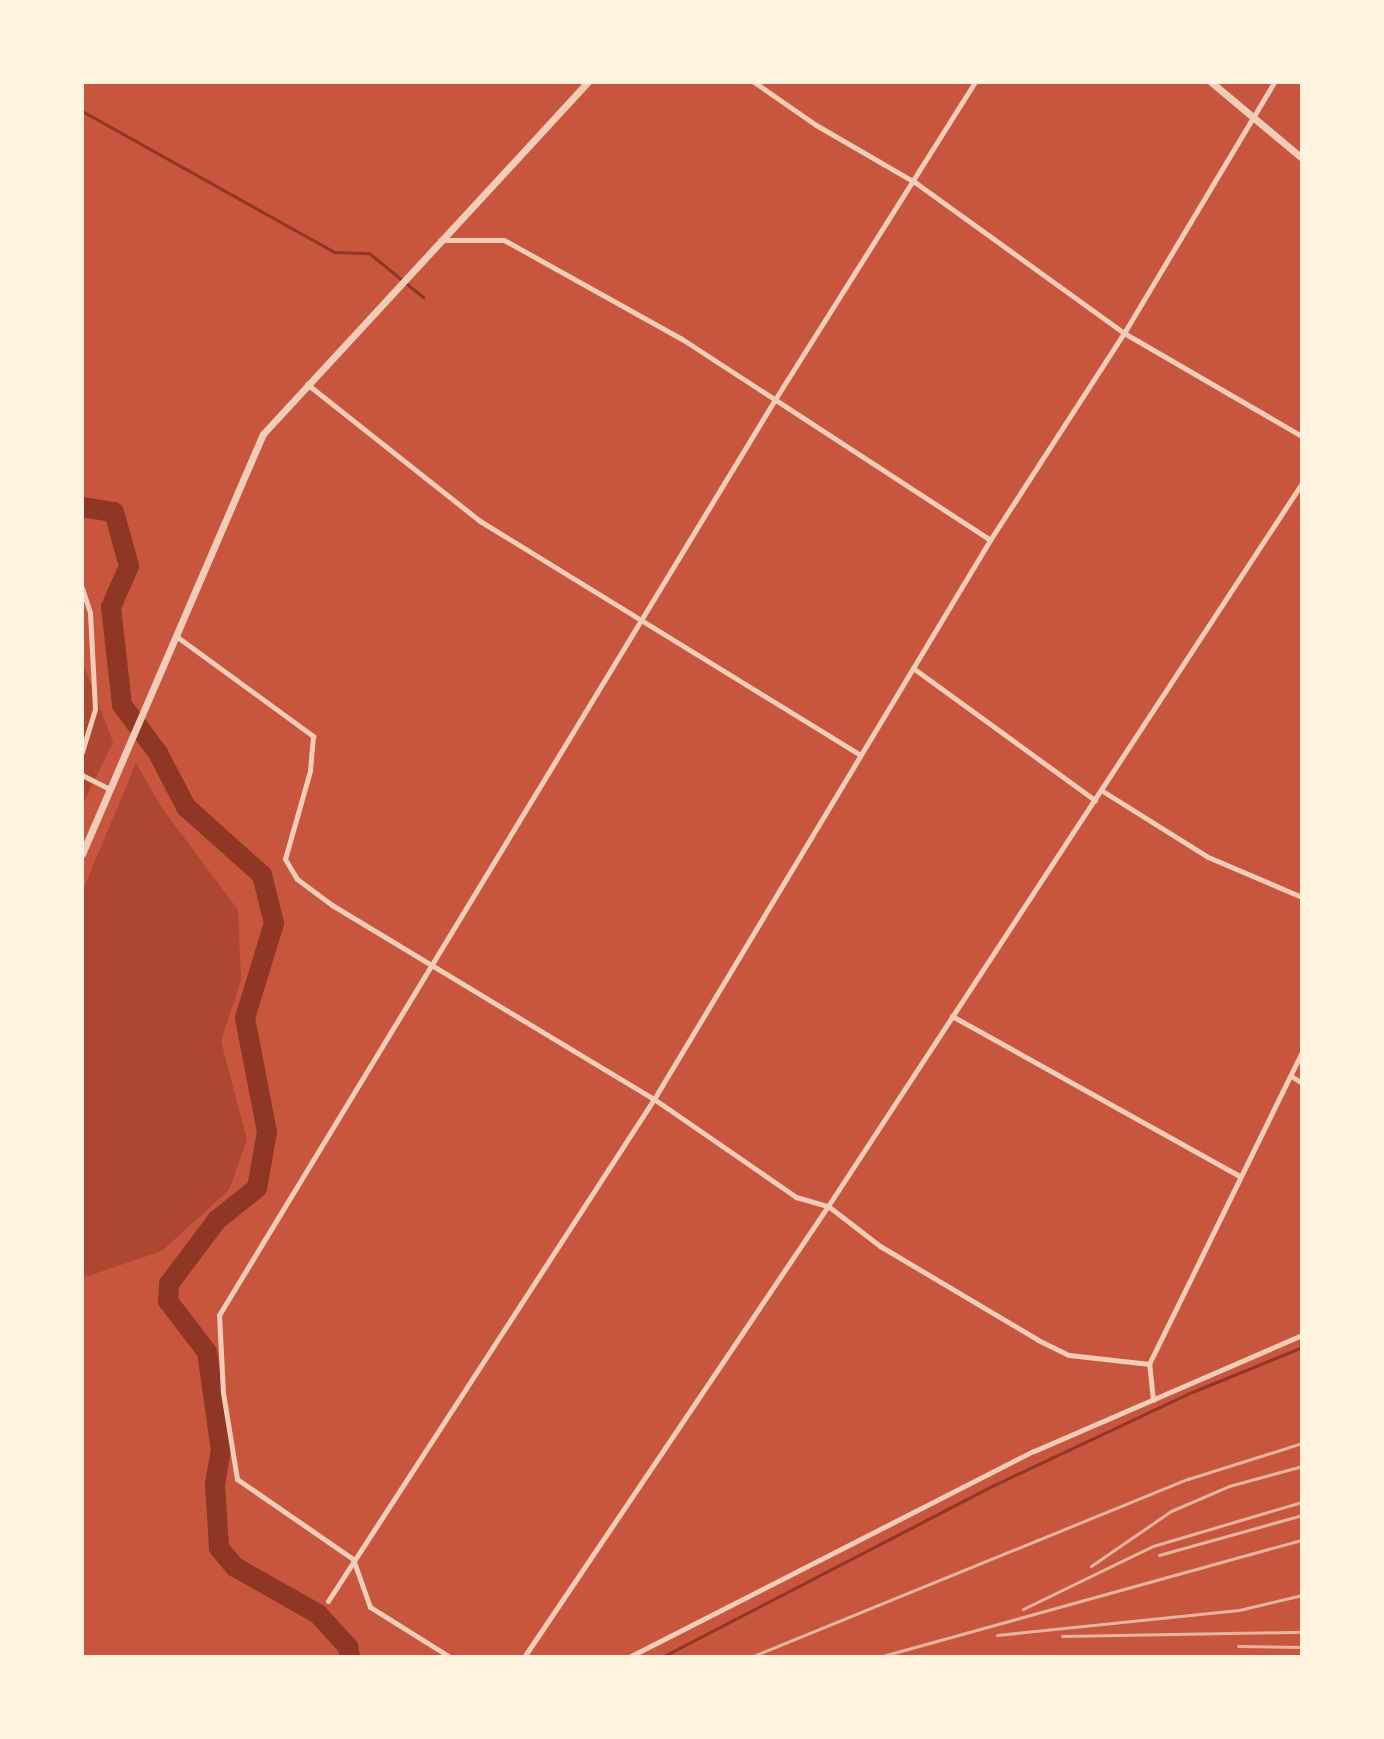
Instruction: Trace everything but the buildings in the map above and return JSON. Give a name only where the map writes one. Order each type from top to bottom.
[{"type":"street","points":[[82,854],[263,434],[407,274],[588,82]]},
{"type":"street","points":[[754,82],[816,125],[916,183],[1124,333],[1302,436]]},
{"type":"street","points":[[450,1657],[370,1607],[353,1559],[237,1479],[223,1393],[219,1315],[774,401],[916,183],[975,82]]},
{"type":"street","points":[[1211,82],[1302,158]]},
{"type":"street","points":[[328,1601],[654,1099],[990,540],[1124,333],[1274,82]]},
{"type":"street","points":[[439,240],[504,240],[682,339],[990,540]]},
{"type":"street","points":[[306,384],[480,521],[644,619],[860,755]]},
{"type":"street","points":[[524,1657],[828,1206],[1302,483]]},
{"type":"street","points":[[82,588],[90,613],[95,709],[82,752]]},
{"type":"street","points":[[176,635],[313,736],[310,771],[285,859],[297,879],[431,967],[654,1099],[796,1197],[828,1206],[880,1246],[1038,1340],[1069,1355],[1149,1364]]},
{"type":"street","points":[[913,668],[1095,800]]},
{"type":"street","points":[[82,775],[110,789]]},
{"type":"street","points":[[1101,790],[1208,857],[1302,897]]},
{"type":"street","points":[[952,1016],[1239,1176]]},
{"type":"street","points":[[1153,1400],[1149,1364],[1302,1051]]},
{"type":"street","points":[[1291,1076],[1302,1083]]},
{"type":"street","points":[[629,1657],[1034,1451],[1302,1335]]},
{"type":"shaded area","points":[[82,661],[113,742],[82,806]]},
{"type":"shaded area","points":[[136,763],[162,808],[238,910],[241,980],[221,1041],[247,1140],[229,1190],[162,1251],[82,1278],[82,892]]},
{"type":"waterway","points":[[82,111],[334,252],[369,253],[423,297]]},
{"type":"waterway","points":[[82,507],[114,512],[129,566],[111,607],[122,705],[158,753],[186,807],[262,875],[274,923],[245,1018],[267,1132],[257,1188],[217,1220],[169,1284],[168,1301],[207,1352],[221,1450],[215,1484],[219,1548],[235,1567],[318,1614],[348,1647],[350,1657]]},
{"type":"waterway","points":[[662,1657],[994,1485],[1192,1392],[1302,1347]]},
{"type":"railway","points":[[751,1657],[1188,1479],[1302,1443]]},
{"type":"railway","points":[[1091,1566],[1171,1511],[1229,1486],[1302,1466]]},
{"type":"railway","points":[[1023,1609],[1153,1546],[1302,1502]]},
{"type":"railway","points":[[1159,1555],[1302,1515]]},
{"type":"railway","points":[[879,1657],[1302,1540]]},
{"type":"railway","points":[[997,1635],[1239,1610],[1302,1595]]},
{"type":"railway","points":[[1062,1636],[1302,1632]]},
{"type":"railway","points":[[1238,1646],[1302,1647]]}]
